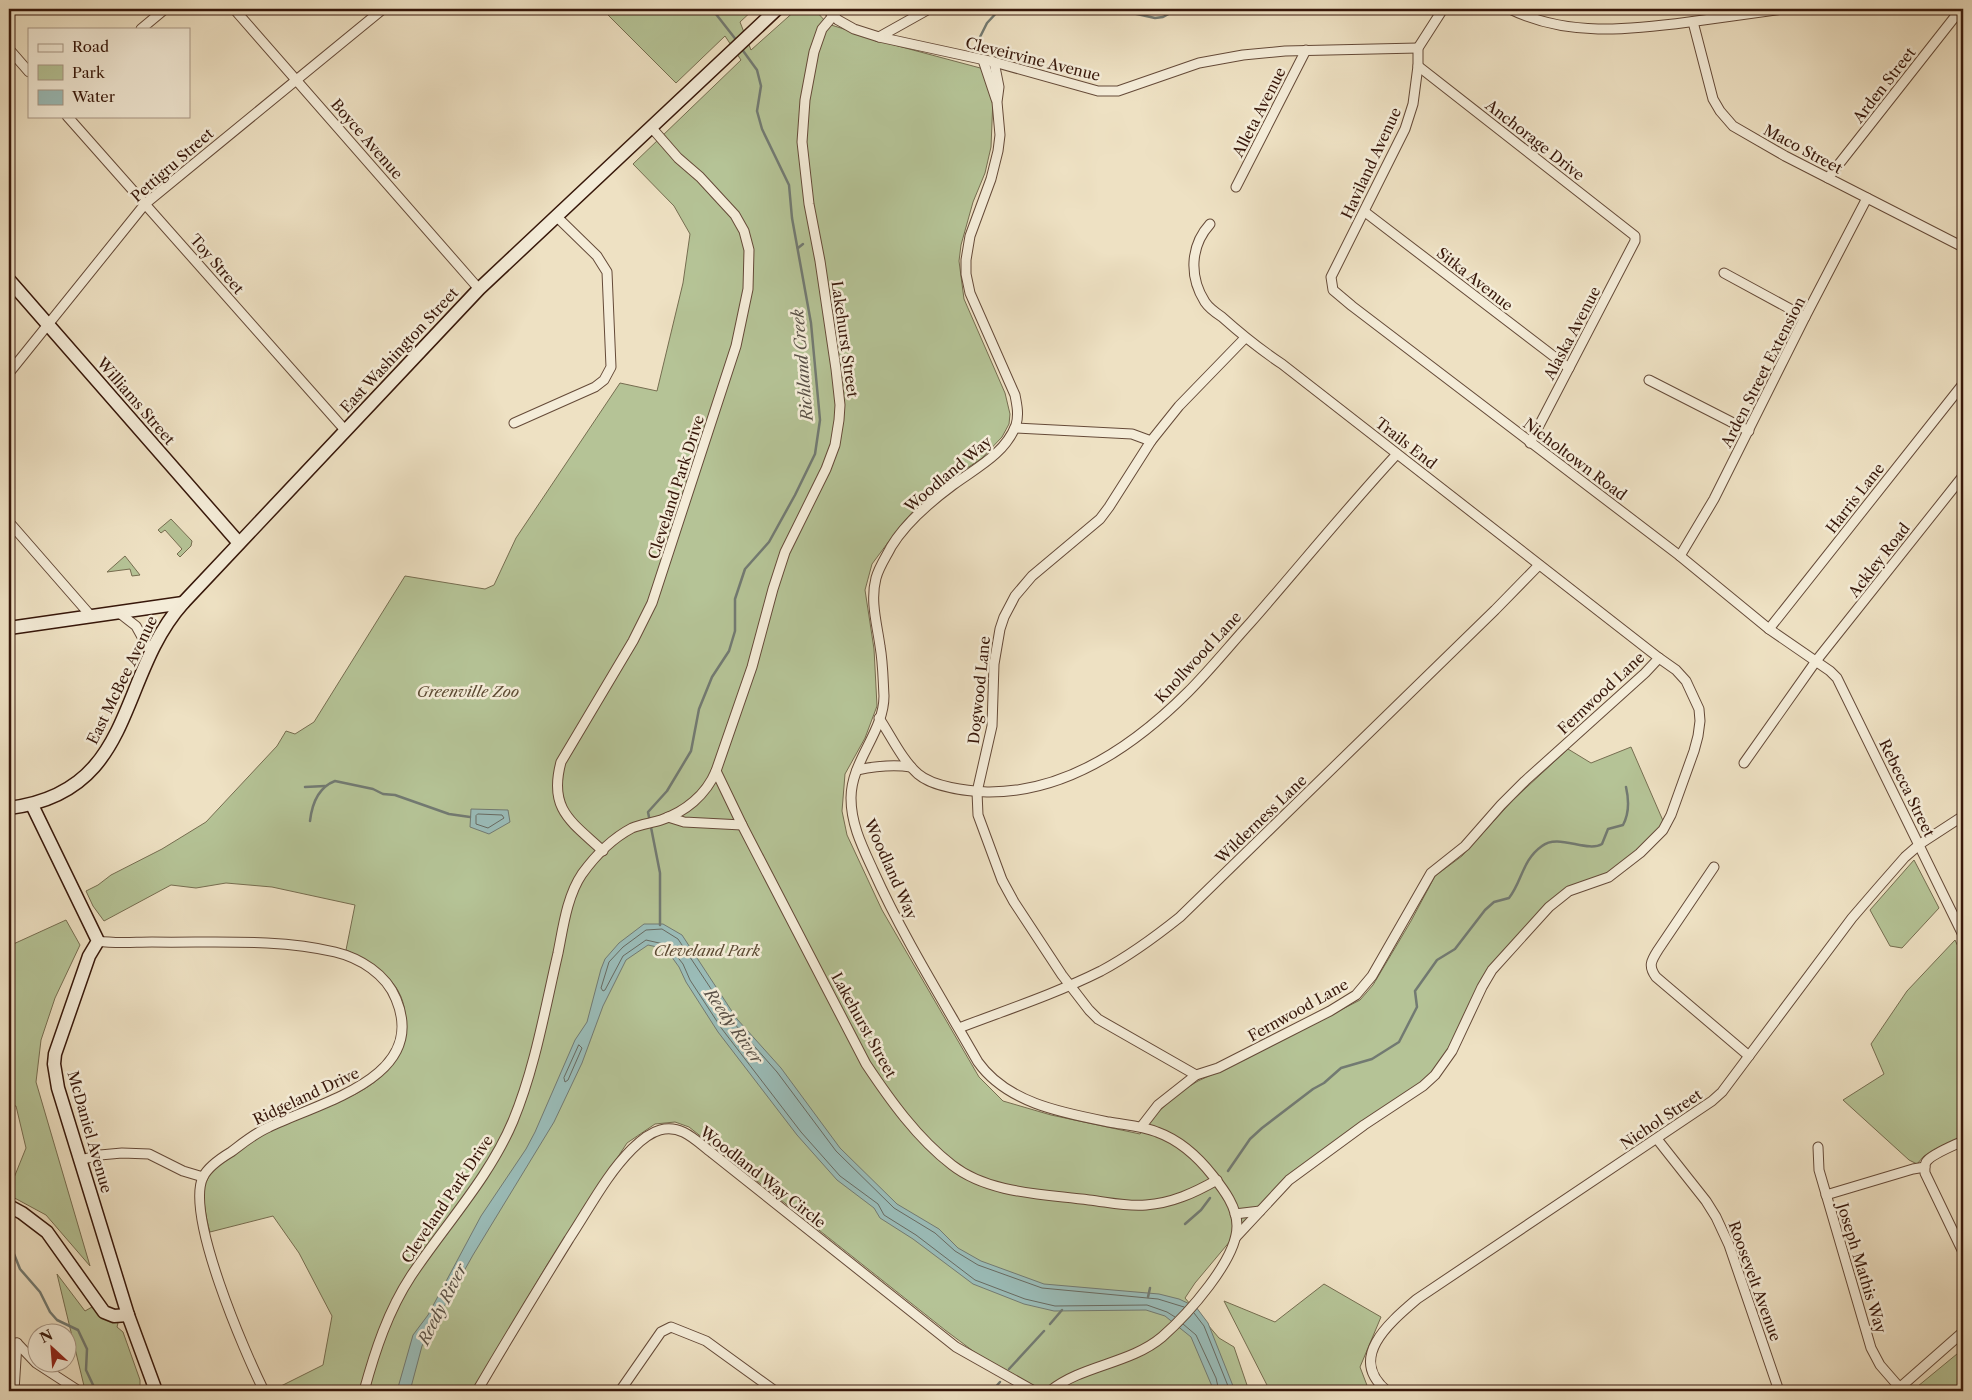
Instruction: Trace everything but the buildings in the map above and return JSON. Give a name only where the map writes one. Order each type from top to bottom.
[{"type":"street","points":[[141,28],[165,9]]},
{"type":"street","name":"Boyce Avenue","points":[[234,9],[479,288]]},
{"type":"street","name":"Pettigru Street","points":[[9,373],[145,204],[383,9]]},
{"type":"street","name":"East Washington Street","points":[[183,603],[479,288],[777,9]]},
{"type":"street","points":[[879,37],[929,9]]},
{"type":"street","points":[[1418,48],[1443,9]]},
{"type":"street","points":[[1510,9],[1526,17],[1555,25],[1587,29],[1624,30],[1693,22],[1752,11],[1783,9]]},
{"type":"street","name":"Arden Street","points":[[1828,178],[1961,9]]},
{"type":"street","name":"Cleveirvine Avenue","points":[[830,12],[854,29],[879,37],[994,62],[1098,91],[1108,92],[1124,89],[1185,67],[1243,54],[1306,50],[1418,48]]},
{"type":"street","name":"Lakehurst Street","points":[[663,819],[694,802],[710,783],[716,771],[752,667],[773,588],[785,552],[826,469],[834,445],[840,405],[802,142],[805,100],[814,52],[830,12]]},
{"type":"street","name":"Maco Street","points":[[1693,22],[1713,99],[1727,120],[1740,131],[1963,246]]},
{"type":"street","name":"Haviland Avenue","points":[[1333,271],[1365,212],[1408,123],[1413,104],[1418,66],[1418,48]]},
{"type":"street","points":[[9,49],[28,71]]},
{"type":"street","name":"Alleta Avenue","points":[[1236,187],[1306,50]]},
{"type":"street","points":[[983,60],[997,102]]},
{"type":"street","points":[[994,62],[999,87],[997,102],[1000,135],[998,151],[991,179],[970,236],[966,274],[970,293],[1014,395],[1018,415],[1015,428],[1132,434],[1151,441]]},
{"type":"street","name":"Anchorage Drive","points":[[1418,66],[1635,236]]},
{"type":"street","name":"Toy Street","points":[[70,118],[345,430]]},
{"type":"street","name":"Cleveland Park Drive","points":[[603,851],[568,820],[563,812],[557,784],[561,762],[644,621],[660,583],[736,346],[745,311],[750,270],[749,250],[744,231],[735,215],[700,177],[678,158],[651,127]]},
{"type":"street","name":"Arden Street Extension","points":[[1680,556],[1714,499],[1805,316],[1867,198]]},
{"type":"street","name":"Sitka Avenue","points":[[1365,212],[1569,368]]},
{"type":"street","points":[[514,423],[595,387],[604,380],[612,366],[607,272],[597,256],[556,216]]},
{"type":"street","name":"Trails End","points":[[1210,224],[1203,232],[1193,259],[1195,280],[1206,303],[1245,338],[1282,364],[1659,658]]},
{"type":"street","name":"Alaska Avenue","points":[[1530,443],[1635,241],[1635,236]]},
{"type":"street","name":"Nicholtown Road","points":[[1333,271],[1331,283],[1333,290],[1338,295],[1680,556],[1769,630],[1816,662]]},
{"type":"street","points":[[1724,273],[1805,316]]},
{"type":"street","name":"Williams Street","points":[[9,280],[239,543]]},
{"type":"street","name":"Dogwood Lane","points":[[1196,1076],[1098,1019],[1088,1010],[1027,922],[1002,880],[978,814],[977,792],[992,726],[996,646],[1000,629],[1015,596],[1032,576],[1100,518],[1151,441],[1179,406],[1245,338]]},
{"type":"street","points":[[1649,380],[1749,431]]},
{"type":"street","name":"Harris Lane","points":[[1769,630],[1963,384]]},
{"type":"street","name":"Woodland Way","points":[[1015,428],[1008,441],[985,464],[954,484],[916,516],[892,545],[876,578],[873,600],[883,671],[884,700],[880,718],[857,770],[852,787],[853,817],[858,836],[889,906],[979,1063],[987,1073],[1012,1093],[1041,1105],[1141,1128],[1169,1137],[1204,1164],[1217,1180],[1228,1198],[1235,1214],[1237,1225],[1236,1237],[1224,1264],[1196,1301],[1170,1329],[1153,1343],[1140,1350],[1074,1378],[1050,1391]]},
{"type":"street","name":"Knollwood Lane","points":[[880,718],[911,767],[919,775],[949,787],[977,792],[1006,792],[1044,784],[1071,775],[1107,757],[1163,715],[1200,678],[1398,454]]},
{"type":"street","name":"Ackley Road","points":[[1744,762],[1816,662],[1963,476]]},
{"type":"street","points":[[9,522],[91,616]]},
{"type":"street","name":"Wilderness Lane","points":[[959,1028],[1070,986],[1123,958],[1180,917],[1539,565]]},
{"type":"street","points":[[9,628],[183,603]]},
{"type":"street","name":"East McBee Avenue","points":[[9,808],[32,805],[70,788],[98,762],[110,747],[151,653],[167,622],[183,603]]},
{"type":"street","points":[[118,612],[136,626],[151,653]]},
{"type":"street","name":"Fernwood Lane","points":[[1141,1128],[1158,1105],[1196,1076],[1218,1068],[1330,1011],[1356,995],[1372,976],[1431,873],[1465,846],[1500,805],[1645,673],[1659,658],[1676,670],[1686,681],[1699,710],[1698,736],[1671,815],[1662,830],[1640,853],[1609,877],[1569,891],[1549,906],[1492,970],[1452,1051],[1435,1075],[1423,1086],[1364,1125],[1289,1180],[1236,1237]]},
{"type":"street","name":"Rebecca Street","points":[[1816,662],[1830,671],[1840,683],[1963,935]]},
{"type":"street","name":"Knollwood Lane","points":[[857,770],[894,764],[911,767]]},
{"type":"street","name":"Lakehurst Street","points":[[716,771],[866,1064],[922,1136],[952,1165],[975,1178],[998,1186],[1040,1194],[1144,1206],[1176,1200],[1217,1180]]},
{"type":"street","points":[[32,805],[98,941]]},
{"type":"street","name":"Nichol Street","points":[[1387,1391],[1376,1382],[1371,1373],[1371,1353],[1380,1337],[1404,1310],[1417,1299],[1712,1101],[1722,1092],[1852,918],[1905,857],[1920,844],[1963,816]]},
{"type":"street","points":[[663,819],[742,825]]},
{"type":"street","name":"Cleveland Park Drive","points":[[364,1391],[381,1336],[396,1301],[411,1276],[485,1172],[502,1145],[513,1121],[532,1065],[571,901],[582,875],[603,851],[623,834],[643,824],[663,819]]},
{"type":"street","points":[[1714,867],[1658,950],[1650,963],[1650,969],[1656,977],[1749,1056]]},
{"type":"street","name":"McDaniel Avenue","points":[[98,941],[89,956],[55,1054],[54,1064],[58,1088],[128,1315],[156,1391]]},
{"type":"street","name":"Ridgeland Drive","points":[[98,941],[291,945],[335,952],[360,962],[383,977],[394,994],[402,1016],[400,1039],[390,1060],[379,1074],[341,1096],[267,1128],[216,1162],[203,1177]]},
{"type":"street","name":"Woodland Way Circle","points":[[477,1391],[545,1278],[616,1169],[631,1149],[646,1136],[671,1128],[685,1132],[706,1148],[956,1347],[1034,1391]]},
{"type":"street","name":"Roosevelt Avenue","points":[[1657,1139],[1706,1201],[1720,1224],[1779,1391]]},
{"type":"street","points":[[1963,1141],[1931,1157],[1926,1161],[1925,1167],[1926,1173],[1963,1252]]},
{"type":"street","name":"Joseph Mathis Way","points":[[1818,1147],[1819,1170],[1874,1356],[1898,1390]]},
{"type":"street","points":[[80,1160],[100,1155],[122,1153],[149,1154],[183,1171],[203,1177],[200,1190],[200,1204],[217,1276],[231,1319],[264,1391]]},
{"type":"street","points":[[1826,1195],[1912,1168],[1925,1167]]},
{"type":"street","points":[[9,1206],[22,1212],[47,1232],[104,1312],[114,1316],[128,1315]]},
{"type":"street","points":[[1235,1214],[1260,1211]]},
{"type":"street","points":[[620,1391],[660,1332],[671,1327],[706,1341],[775,1391]]},
{"type":"street","points":[[1898,1390],[1963,1332]]},
{"type":"street","points":[[13,1344],[36,1363],[78,1391]]},
{"type":"street","points":[[13,1344],[14,1391]]},
{"type":"green space","name":"Cleveland Park","points":[[602,9],[754,9],[740,22],[751,50],[797,9],[814,9],[828,24],[898,46],[984,69],[993,98],[991,147],[985,173],[973,202],[961,245],[959,261],[964,299],[1005,393],[1010,414],[1009,424],[1002,437],[981,459],[924,499],[901,525],[872,564],[865,590],[874,649],[877,706],[865,738],[845,774],[842,811],[847,835],[882,910],[979,1077],[1003,1101],[1051,1115],[1140,1134],[1157,1113],[1180,1092],[1198,1081],[1246,1059],[1360,1000],[1373,985],[1435,876],[1462,856],[1513,800],[1568,749],[1591,763],[1631,747],[1664,823],[1640,849],[1612,873],[1565,890],[1512,943],[1447,1054],[1426,1079],[1390,1104],[1252,1215],[1195,1283],[1185,1298],[1219,1338],[1234,1347],[1249,1391],[1038,1391],[1034,1386],[977,1354],[689,1127],[675,1122],[655,1124],[627,1143],[547,1265],[472,1391],[271,1391],[323,1365],[332,1316],[299,1253],[273,1216],[210,1232],[204,1199],[206,1180],[211,1171],[219,1164],[265,1133],[335,1104],[378,1079],[394,1062],[403,1040],[405,1013],[403,1001],[392,982],[384,974],[366,960],[346,950],[355,905],[272,887],[226,883],[196,888],[171,885],[104,921],[93,906],[86,891],[206,822],[277,746],[286,731],[295,734],[314,722],[405,576],[485,589],[494,585],[516,538],[620,383],[657,391],[683,283],[690,234],[674,206],[633,164],[741,60],[725,36],[676,83]]},
{"type":"green space","points":[[171,519],[192,541],[191,546],[180,557],[177,554],[182,549],[165,530],[161,533],[158,530]]},
{"type":"green space","points":[[125,556],[140,575],[132,576],[130,569],[107,572]]},
{"type":"green space","points":[[1914,860],[1939,908],[1902,948],[1890,946],[1870,910]]},
{"type":"green space","points":[[66,920],[80,945],[55,998],[41,1040],[36,1082],[90,1266],[46,1215],[9,1195],[9,1190],[26,1148],[16,1106],[9,1105],[9,1006],[13,988],[13,966],[9,967],[9,946]]},
{"type":"green space","points":[[1955,940],[1963,957],[1963,1136],[1924,1156],[1917,1164],[1909,1160],[1843,1100],[1884,1074],[1871,1044],[1907,991]]},
{"type":"green space","points":[[57,1274],[85,1311],[92,1307],[102,1318],[118,1323],[117,1327],[123,1332],[140,1380],[140,1391],[85,1390],[78,1361],[78,1322],[69,1322]]},
{"type":"green space","points":[[1324,1284],[1381,1317],[1360,1367],[1368,1388],[1372,1391],[1270,1391],[1224,1301],[1275,1322]]},
{"type":"green space","points":[[1963,1349],[1963,1391],[1912,1391]]},
{"type":"water","points":[[471,809],[508,810],[510,822],[489,834],[470,827]]},
{"type":"water","name":"Reedy River","points":[[644,924],[663,924],[682,935],[737,1019],[781,1068],[840,1148],[897,1204],[939,1229],[958,1248],[981,1261],[1044,1284],[1159,1294],[1179,1299],[1196,1307],[1208,1323],[1235,1391],[1214,1391],[1191,1337],[1165,1316],[1146,1310],[1054,1311],[1024,1304],[973,1284],[913,1239],[880,1218],[874,1208],[837,1180],[797,1135],[718,1032],[666,949],[648,945],[626,960],[603,1006],[582,1063],[554,1122],[473,1255],[422,1346],[410,1391],[397,1391],[413,1335],[428,1315],[481,1216],[526,1149],[535,1132],[575,1040],[587,1022],[605,959],[619,943]]},
{"type":"waterway","name":"Richland Creek","points":[[712,9],[737,41]]},
{"type":"waterway","points":[[976,45],[987,23],[1000,9]]},
{"type":"waterway","points":[[1114,9],[1155,18],[1163,17],[1178,9]]},
{"type":"waterway","name":"Richland Creek","points":[[660,925],[660,873],[648,812],[667,791],[691,751],[699,709],[712,677],[729,651],[735,631],[735,599],[745,569],[769,542],[795,495],[815,454],[820,420],[811,323],[792,218],[789,185],[762,129],[757,111],[761,86],[757,70],[741,48]]},
{"type":"waterway","name":"Richland Creek","points":[[798,248],[803,244]]},
{"type":"waterway","points":[[310,821],[312,808],[317,797],[325,787],[335,781],[373,789],[383,794],[395,795],[449,814],[470,817]]},
{"type":"waterway","points":[[305,787],[325,786]]},
{"type":"waterway","points":[[1228,1171],[1250,1139],[1313,1089],[1324,1083],[1341,1068],[1372,1059],[1399,1042],[1417,1007],[1415,991],[1437,960],[1455,949],[1485,910],[1494,902],[1509,898],[1526,864],[1542,846],[1556,841],[1596,846],[1602,844],[1608,829],[1623,825],[1628,807],[1626,787]]},
{"type":"waterway","points":[[1185,1224],[1201,1210],[1210,1198]]},
{"type":"waterway","points":[[9,1247],[20,1269],[40,1292],[50,1312],[57,1320],[78,1330],[87,1349],[86,1370],[94,1387]]},
{"type":"waterway","points":[[1148,1297],[1150,1288]]},
{"type":"waterway","points":[[1050,1324],[1062,1310]]},
{"type":"waterway","points":[[1009,1369],[1044,1331]]},
{"type":"waterway","points":[[992,1391],[1000,1382]]},
{"type":"park label","name":"Greenville Zoo","points":[[468,691]]}]
